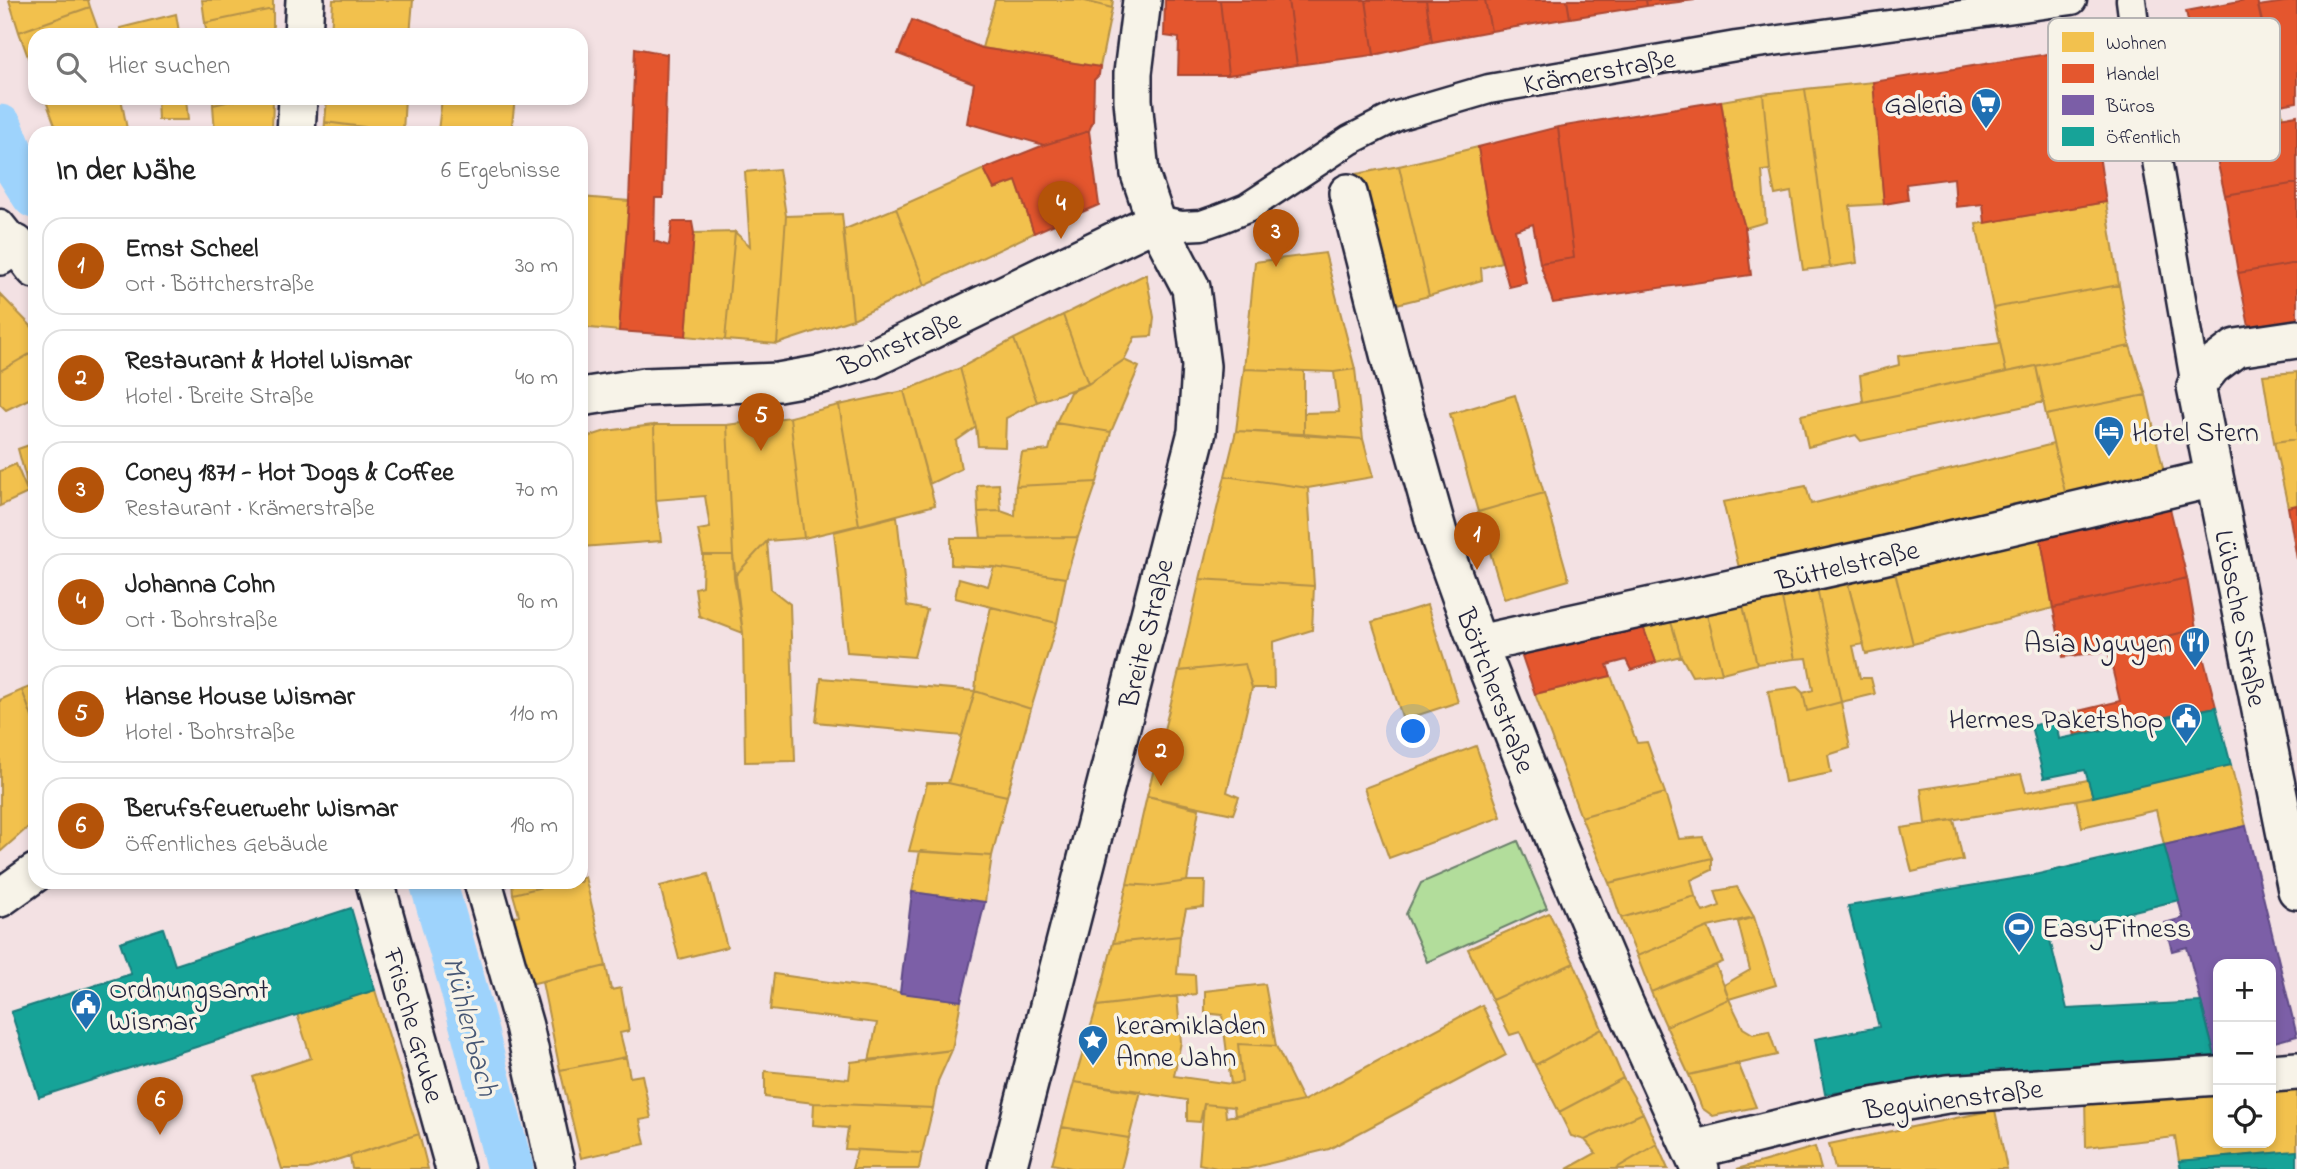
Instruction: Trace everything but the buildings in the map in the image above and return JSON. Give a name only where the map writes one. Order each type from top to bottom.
[{"type":"street","points":[[303,28],[305,0]]},
{"type":"street","name":"Breite Straße","points":[[1007,1169],[1197,432],[1201,366],[1191,288],[1156,221],[1140,174],[1133,74],[1143,0]]},
{"type":"street","name":"Krämerstraße","points":[[1156,221],[1181,226],[1202,225],[1222,218],[1247,208],[1350,140],[1397,116],[1489,89],[1736,46],[2072,0]]},
{"type":"street","points":[[2131,0],[2133,18]]},
{"type":"street","points":[[296,126],[298,105]]},
{"type":"street","points":[[2157,161],[2196,386]]},
{"type":"street","name":"Böttcherstraße","points":[[1348,193],[1438,533],[1478,644],[1560,852],[1625,1005],[1696,1160]]},
{"type":"street","name":"Bohrstraße","points":[[588,396],[644,387],[778,382],[823,374],[869,360],[1156,221]]},
{"type":"street","points":[[2196,386],[2212,366],[2236,348],[2297,339]]},
{"type":"street","name":"Lübsche Straße","points":[[2196,386],[2297,890]]},
{"type":"street","name":"Büttelstraße","points":[[1478,644],[1882,556],[2214,478]]},
{"type":"street","points":[[0,898],[28,878]]},
{"type":"street","name":"Frische Grube","points":[[377,889],[455,1169]]},
{"type":"street","points":[[485,889],[524,1026],[556,1169]]},
{"type":"street","points":[[2276,1073],[2297,1071]]},
{"type":"street","name":"Beguinenstraße","points":[[1696,1160],[1850,1111],[1947,1094],[2213,1076]]},
{"type":"green space","points":[[1518,841],[1547,908],[1427,962],[1406,914],[1421,883]]},
{"type":"waterway","name":"Mühlenbach","points":[[0,128],[13,160],[28,184]]},
{"type":"waterway","name":"Mühlenbach","points":[[435,889],[510,1169]]},
{"type":"place","name":"Galeria","points":[[1986,130]]},
{"type":"place","name":"Johanna Cohn","points":[[1061,239]]},
{"type":"place","name":"Coney 1871 - Hot Dogs & Coffee","points":[[1276,267]]},
{"type":"place","name":"Hanse House Wismar","points":[[761,451]]},
{"type":"place","name":"Hotel Stern","points":[[2109,458]]},
{"type":"place","name":"Ernst Scheel","points":[[1477,570]]},
{"type":"place","name":"Asia Nguyen","points":[[2195,669]]},
{"type":"place","name":"Hermes Paketshop","points":[[2186,745]]},
{"type":"place","name":"Restaurant & Hotel Wismar","points":[[1161,786]]},
{"type":"place","name":"EasyFitness","points":[[2019,954]]},
{"type":"place","name":"Ordnungsamt Wismar","points":[[86,1031]]},
{"type":"place","name":"keramikladen Anne Jahn","points":[[1093,1067]]},
{"type":"place","name":"Berufsfeuerwehr Wismar","points":[[160,1135]]}]
